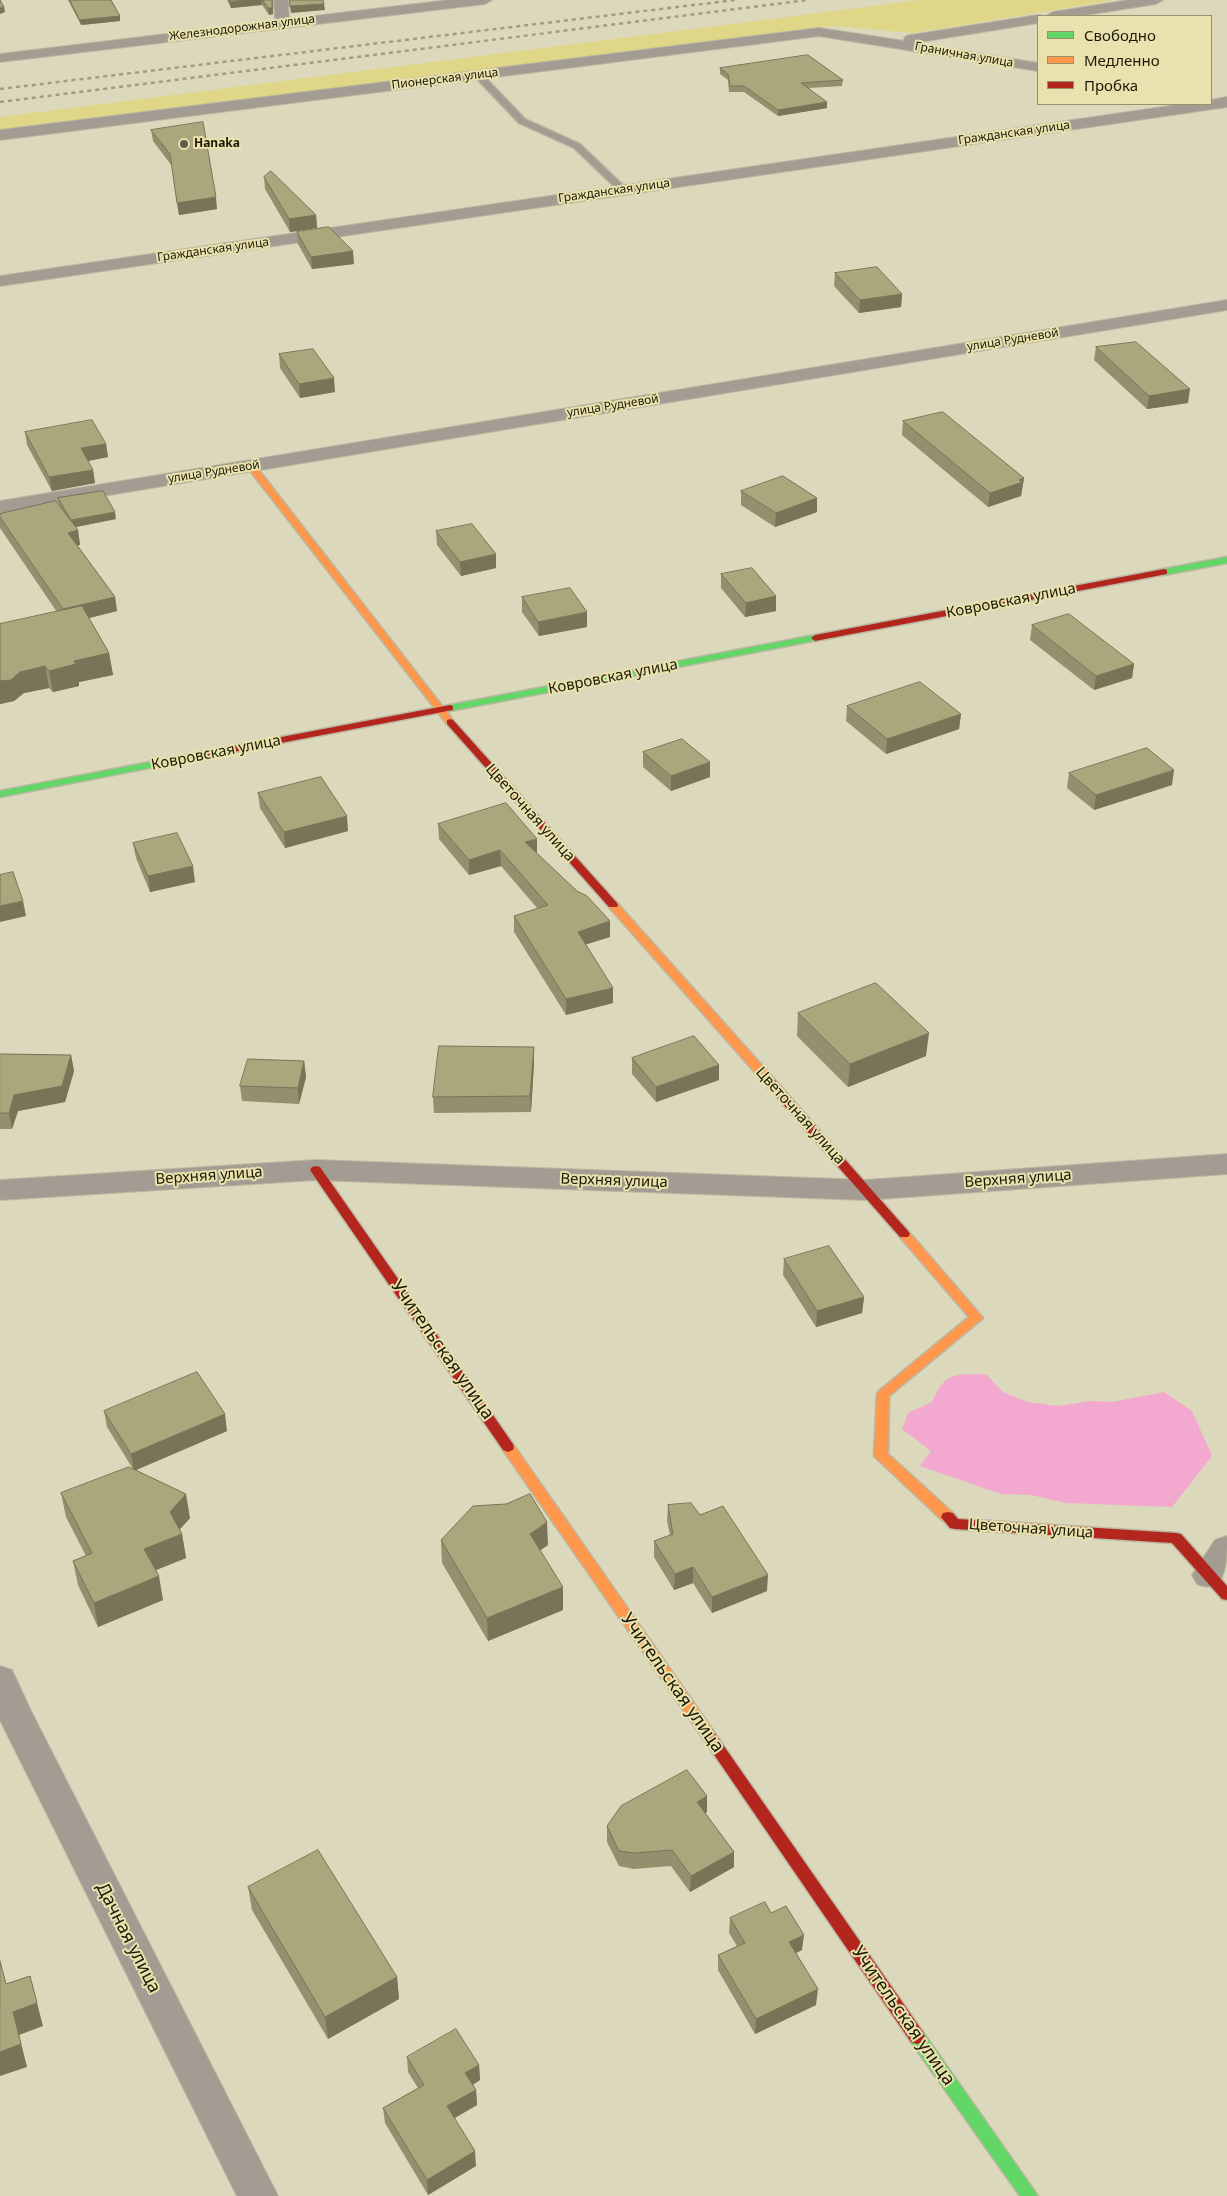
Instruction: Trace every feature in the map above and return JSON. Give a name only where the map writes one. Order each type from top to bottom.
[{"type":"street","points":[[281,0],[282,23]]},
{"type":"street","name":"Железнодорожная улица","points":[[0,58],[485,0]]},
{"type":"street","points":[[1059,15],[1156,0]]},
{"type":"street","points":[[889,42],[1037,19]]},
{"type":"street","name":"Пионерская улица","points":[[0,135],[819,32],[889,42]]},
{"type":"street","name":"Граничная улица","points":[[889,42],[1037,68]]},
{"type":"street","points":[[1212,97],[1227,101]]},
{"type":"street","name":"Гражданская улица","points":[[1212,103],[1227,101]]},
{"type":"street","name":"Гражданская улица","points":[[0,281],[1200,105]]},
{"type":"street","name":"улица Рудневой","points":[[0,507],[1227,305]]},
{"type":"street","name":"Цветочная улица","points":[[251,466],[439,710],[866,1190],[977,1318],[882,1394],[881,1456],[955,1524],[1176,1538],[1221,1573]]},
{"type":"street","name":"Ковровская улица","points":[[0,794],[1227,560]]},
{"type":"street","name":"Верхняя улица","points":[[0,1190],[316,1170],[866,1190],[1227,1164]]},
{"type":"street","name":"Учительская улица","points":[[316,1170],[984,2134],[1030,2196]]},
{"type":"street","name":"Дачная улица","points":[[0,1680],[14,1713],[258,2196]]},
{"type":"lane","points":[[478,75],[522,121],[577,146],[622,190]]},
{"type":"shaded area","points":[[921,0],[1115,0],[913,33],[835,26],[0,130],[0,117]]},
{"type":"shaded area","points":[[986,1374],[1003,1392],[1027,1402],[1058,1406],[1091,1401],[1112,1402],[1164,1392],[1192,1411],[1212,1456],[1172,1507],[1066,1503],[1031,1495],[1001,1494],[920,1466],[931,1451],[902,1429],[908,1413],[932,1402],[942,1384],[953,1376]]},
{"type":"building","points":[[0,0],[4,7],[0,8]]},
{"type":"building","points":[[70,0],[111,0],[120,16],[80,20]]},
{"type":"building","points":[[230,0],[247,0],[230,2]]},
{"type":"building","points":[[263,0],[272,0],[272,8],[268,8]]},
{"type":"building","points":[[290,0],[323,0],[324,4],[290,6]]},
{"type":"building","points":[[808,55],[843,80],[801,83],[827,102],[778,110],[744,86],[730,86],[728,74],[720,68]]},
{"type":"building","points":[[203,122],[216,197],[177,203],[170,154],[151,130]]},
{"type":"building","points":[[271,171],[316,215],[289,219],[264,177]]},
{"type":"building","points":[[329,227],[353,251],[311,257],[297,232]]},
{"type":"building","points":[[877,267],[902,294],[860,300],[835,273]]},
{"type":"building","points":[[1136,342],[1190,389],[1149,396],[1096,347]]},
{"type":"building","points":[[313,349],[334,378],[299,384],[279,354]]},
{"type":"building","points":[[943,412],[1024,478],[1019,480],[1023,482],[990,493],[903,421]]},
{"type":"building","points":[[92,420],[106,444],[81,448],[93,470],[49,477],[25,432]]},
{"type":"building","points":[[783,476],[817,498],[776,513],[741,491]]},
{"type":"building","points":[[103,491],[115,512],[71,520],[58,498]]},
{"type":"building","points":[[56,501],[78,530],[68,533],[115,597],[63,609],[0,517],[0,514]]},
{"type":"building","points":[[472,524],[496,554],[460,562],[436,531]]},
{"type":"building","points":[[752,568],[776,596],[746,603],[721,574]]},
{"type":"building","points":[[570,588],[587,612],[538,622],[522,597]]},
{"type":"building","points":[[82,606],[109,653],[74,661],[76,664],[49,671],[45,666],[20,672],[11,680],[0,681],[0,624]]},
{"type":"building","points":[[1069,614],[1134,664],[1096,676],[1032,625]]},
{"type":"building","points":[[920,682],[961,714],[887,739],[847,706]]},
{"type":"building","points":[[682,739],[710,762],[671,776],[643,752]]},
{"type":"building","points":[[1147,748],[1174,770],[1096,795],[1069,773]]},
{"type":"building","points":[[321,777],[347,816],[284,832],[258,793]]},
{"type":"building","points":[[506,803],[537,839],[525,842],[577,891],[587,896],[610,921],[578,932],[613,988],[566,999],[514,916],[548,905],[500,850],[469,860],[438,824]]},
{"type":"building","points":[[177,833],[193,866],[148,876],[133,843]]},
{"type":"building","points":[[13,872],[23,901],[0,906],[0,875]]},
{"type":"building","points":[[876,983],[929,1033],[850,1064],[798,1013]]},
{"type":"building","points":[[694,1036],[719,1065],[656,1087],[632,1058]]},
{"type":"building","points":[[439,1046],[534,1047],[530,1096],[433,1097]]},
{"type":"building","points":[[0,1054],[71,1055],[62,1086],[14,1095],[9,1113],[0,1113]]},
{"type":"building","points":[[248,1059],[304,1061],[298,1088],[240,1086]]},
{"type":"building","points":[[829,1246],[864,1297],[817,1311],[784,1259]]},
{"type":"building","points":[[197,1372],[225,1414],[131,1454],[104,1411]]},
{"type":"building","points":[[129,1467],[186,1494],[170,1512],[182,1534],[144,1549],[159,1576],[94,1603],[73,1561],[92,1553],[61,1493]]},
{"type":"building","points":[[530,1494],[547,1522],[530,1534],[563,1587],[487,1618],[441,1540],[473,1506],[506,1504]]},
{"type":"building","points":[[691,1503],[700,1515],[723,1506],[768,1575],[712,1597],[693,1567],[675,1574],[654,1541],[673,1534],[668,1505]]},
{"type":"building","points":[[687,1770],[707,1796],[697,1802],[734,1852],[691,1876],[672,1850],[635,1853],[619,1851],[607,1826],[621,1806]]},
{"type":"building","points":[[318,1850],[397,1977],[325,2017],[248,1887]]},
{"type":"building","points":[[765,1902],[771,1913],[786,1906],[804,1935],[789,1942],[818,1989],[756,2019],[718,1955],[745,1943],[730,1918]]},
{"type":"building","points":[[0,1961],[6,1984],[30,1976],[37,2003],[13,2012],[21,2044],[0,2052]]},
{"type":"building","points":[[456,2029],[479,2065],[465,2073],[476,2090],[447,2106],[475,2151],[427,2180],[383,2108],[424,2085],[407,2057]]},
{"type":"railway","points":[[0,89],[735,0]]},
{"type":"railway","points":[[0,102],[808,0]]},
{"type":"traffic: fast","points":[[1164,572],[1227,560]]},
{"type":"traffic: fast","points":[[450,708],[815,638]]},
{"type":"traffic: fast","points":[[0,794],[197,756]]},
{"type":"traffic: fast","points":[[917,2037],[1030,2196]]},
{"type":"traffic: slow","points":[[251,466],[450,722]]},
{"type":"traffic: slow","points":[[613,905],[771,1083]]},
{"type":"traffic: slow","points":[[904,1234],[977,1318],[883,1394],[881,1456],[948,1517]]},
{"type":"traffic: slow","points":[[508,1447],[707,1733]]},
{"type":"traffic: jam","points":[[815,638],[1164,572]]},
{"type":"traffic: jam","points":[[197,756],[450,708]]},
{"type":"traffic: jam","points":[[450,722],[613,905]]},
{"type":"traffic: jam","points":[[771,1083],[904,1234]]},
{"type":"traffic: jam","points":[[316,1170],[508,1447]]},
{"type":"traffic: jam","points":[[948,1517],[955,1524],[1176,1538],[1227,1595]]},
{"type":"traffic: jam","points":[[707,1733],[917,2037]]},
{"type":"place","name":"Hanaka","points":[[184,144]]}]
